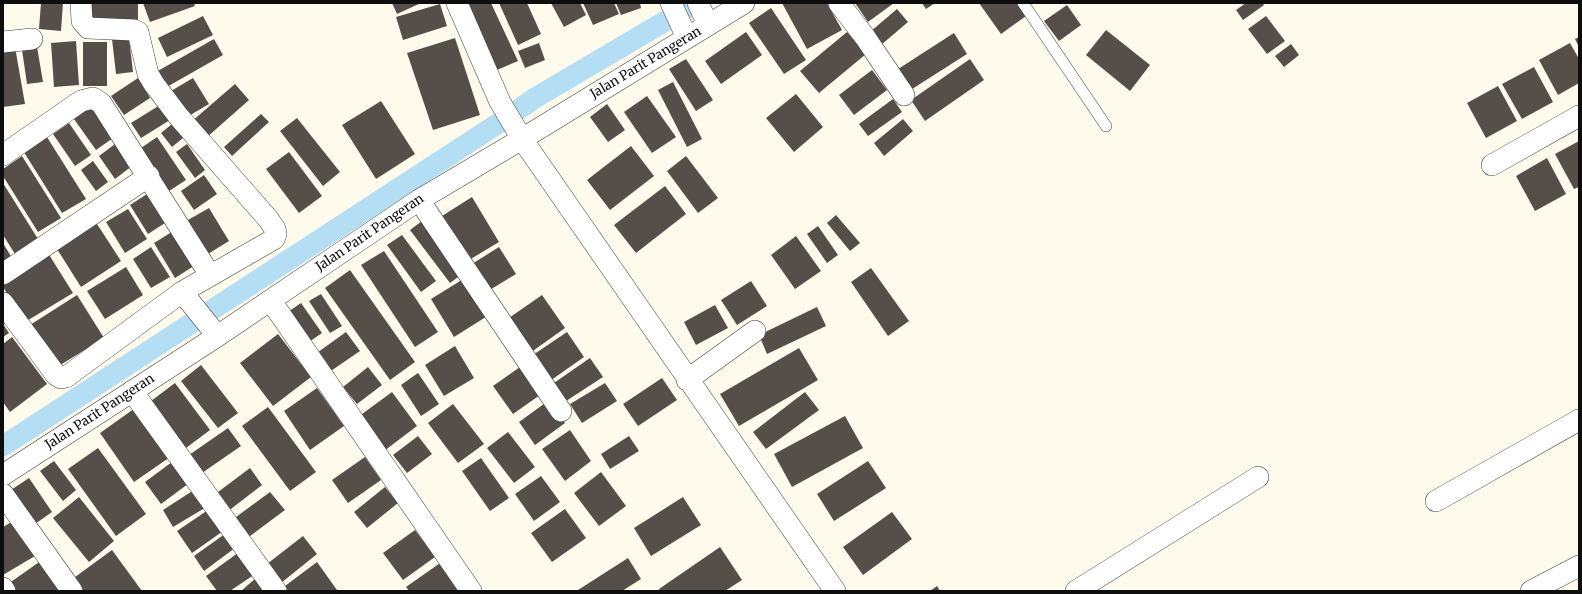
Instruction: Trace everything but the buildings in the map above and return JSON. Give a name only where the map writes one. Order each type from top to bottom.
[{"type":"street","points":[[3,303],[56,375],[61,378],[66,377],[186,296],[210,275],[274,239],[276,234],[275,228],[269,220],[179,117],[154,84],[148,74],[138,32],[134,30],[88,28],[82,21],[81,3]]},
{"type":"street","points":[[458,3],[500,102],[519,134],[687,380],[835,591]]},
{"type":"street","name":"Jalan Parit Pangeran","points":[[3,475],[132,391],[214,333],[271,301],[519,134],[687,37],[703,13],[744,3]]},
{"type":"street","points":[[839,3],[865,37],[904,95]]},
{"type":"street","points":[[673,6],[687,37]]},
{"type":"street","points":[[3,42],[32,39]]},
{"type":"street","points":[[3,155],[81,101],[93,98],[101,103],[149,176],[210,275]]},
{"type":"street","points":[[1492,165],[1579,116]]},
{"type":"street","points":[[3,274],[149,176]]},
{"type":"street","points":[[420,200],[561,411]]},
{"type":"street","points":[[186,296],[214,333]]},
{"type":"street","points":[[271,301],[471,591]]},
{"type":"street","points":[[687,380],[755,331]]},
{"type":"street","points":[[132,391],[276,591]]},
{"type":"street","points":[[1436,501],[1579,420]]},
{"type":"street","points":[[1076,591],[1258,477]]},
{"type":"street","points":[[3,494],[72,591]]},
{"type":"street","points":[[1531,591],[1579,566]]},
{"type":"lane","points":[[1023,3],[1106,126]]},
{"type":"waterway","points":[[3,446],[535,98],[696,3]]}]
